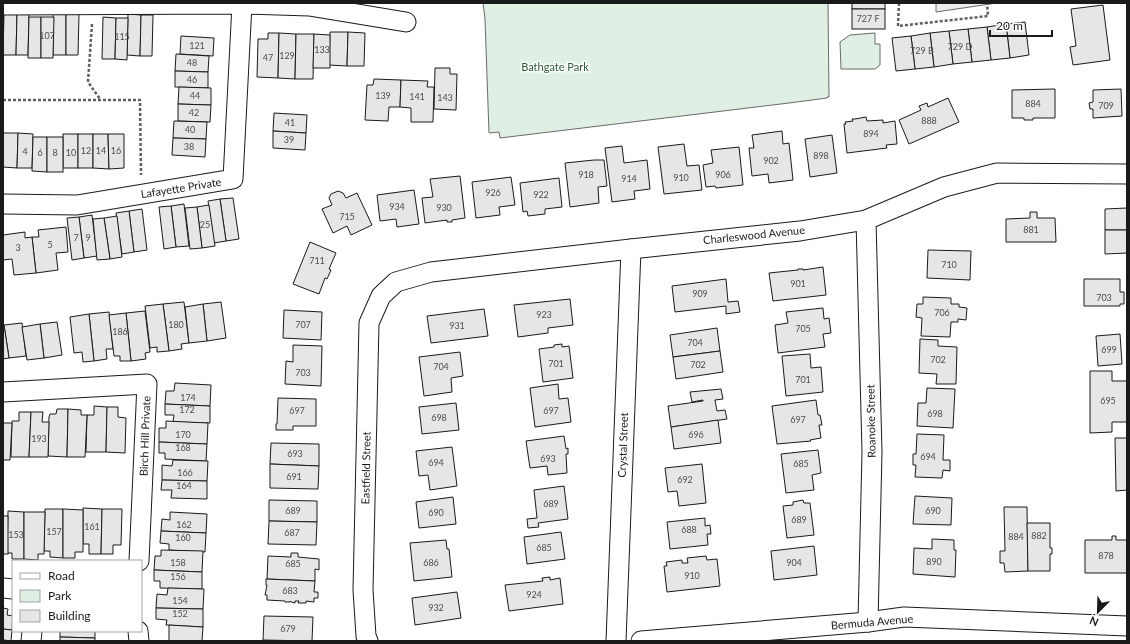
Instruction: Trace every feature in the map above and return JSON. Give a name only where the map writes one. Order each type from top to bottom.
[{"type":"street","points":[[3,5],[242,4],[309,6],[406,22]]},
{"type":"street","name":"Lafayette Private","points":[[3,204],[77,205],[233,179],[242,4]]},
{"type":"street","name":"Charleswood Avenue","points":[[381,296],[396,282],[432,272],[631,248],[800,231],[866,220],[944,187],[997,173],[1127,174]]},
{"type":"street","name":"Roanoke Street","points":[[866,220],[872,452],[868,622]]},
{"type":"street","name":"Crystal Street","points":[[616,641],[631,248]]},
{"type":"street","name":"Eastfield Street","points":[[368,641],[366,636],[363,590],[369,323],[381,296]]},
{"type":"street","name":"Birch Hill Private","points":[[3,392],[147,384],[140,560]]},
{"type":"street","name":"Bermuda Avenue","points":[[641,641],[868,622],[904,617],[1127,626]]},
{"type":"path","points":[[899,3],[898,26],[988,16],[987,3]]},
{"type":"path","points":[[91,39],[88,82],[100,100]]},
{"type":"path","points":[[3,100],[140,100],[141,169]]},
{"type":"green space","name":"Bathgate Park","points":[[483,3],[828,3],[829,97],[500,138],[499,132],[489,133],[485,19]]},
{"type":"green space","points":[[875,33],[875,44],[880,44],[880,65],[875,69],[841,69],[840,42],[850,35]]},
{"type":"shaded area","points":[[936,3],[997,3],[936,12]]},
{"type":"building","points":[[852,3],[885,3],[885,9],[852,9]]},
{"type":"building","points":[[1103,5],[1110,60],[1073,65],[1070,47],[1076,46],[1071,9]]},
{"type":"building","points":[[852,9],[885,9],[885,29],[852,29]]},
{"type":"building","points":[[4,13],[17,13],[16,55],[3,55]]},
{"type":"building","points":[[17,13],[29,13],[28,55],[16,55]]},
{"type":"building","points":[[53,14],[66,14],[66,55],[53,55]]},
{"type":"building","points":[[66,14],[79,14],[78,55],[66,55]]},
{"type":"building","points":[[128,14],[141,15],[140,56],[127,55]]},
{"type":"building","points":[[141,15],[153,15],[152,56],[140,56]]},
{"type":"building","points":[[29,17],[41,17],[41,58],[28,58]]},
{"type":"building","points":[[41,17],[54,17],[53,58],[41,58]]},
{"type":"building","points":[[103,17],[116,18],[115,59],[102,59]]},
{"type":"building","points":[[116,18],[128,18],[127,60],[115,59]]},
{"type":"building","points":[[1025,22],[1029,55],[1010,58],[1006,24]]},
{"type":"building","points":[[1006,24],[1010,58],[991,60],[987,27]]},
{"type":"building","points":[[987,27],[991,60],[972,62],[968,29]]},
{"type":"building","points":[[968,29],[972,62],[953,64],[949,31]]},
{"type":"building","points":[[949,31],[953,64],[934,67],[930,33]]},
{"type":"building","points":[[330,32],[348,32],[347,66],[329,65]]},
{"type":"building","points":[[348,32],[365,33],[364,66],[347,66]]},
{"type":"building","points":[[268,33],[279,33],[278,78],[257,77],[258,39],[268,39]]},
{"type":"building","points":[[279,33],[296,34],[295,79],[278,78]]},
{"type":"building","points":[[930,33],[934,67],[915,69],[911,36]]},
{"type":"building","points":[[296,34],[314,34],[313,79],[295,79]]},
{"type":"building","points":[[314,34],[330,35],[330,68],[313,68]]},
{"type":"building","points":[[181,36],[214,38],[213,56],[180,54]]},
{"type":"building","points":[[911,36],[915,69],[896,71],[892,38]]},
{"type":"building","points":[[176,54],[209,56],[208,72],[175,71]]},
{"type":"building","points":[[435,68],[450,68],[450,74],[457,74],[456,110],[434,109]]},
{"type":"building","points":[[175,71],[208,72],[208,88],[175,87]]},
{"type":"building","points":[[374,79],[401,80],[400,107],[389,107],[388,121],[365,120],[367,85],[373,85]]},
{"type":"building","points":[[401,80],[428,81],[427,87],[434,87],[433,122],[411,122],[411,108],[400,107]]},
{"type":"building","points":[[179,87],[211,88],[211,105],[178,104]]},
{"type":"building","points":[[1055,89],[1055,118],[1033,118],[1033,120],[1024,120],[1024,118],[1012,118],[1012,90]]},
{"type":"building","points":[[1121,89],[1122,116],[1093,118],[1093,109],[1090,109],[1089,103],[1093,102],[1093,90]]},
{"type":"building","points":[[948,98],[959,122],[909,144],[899,120],[921,110],[919,106],[927,103],[928,107]]},
{"type":"building","points":[[178,104],[211,105],[210,122],[178,121]]},
{"type":"building","points":[[274,113],[307,115],[306,133],[273,131]]},
{"type":"building","points":[[866,117],[867,121],[883,120],[883,123],[895,121],[897,144],[886,145],[887,148],[847,153],[845,122],[853,121],[852,119]]},
{"type":"building","points":[[174,121],[207,122],[206,139],[173,138]]},
{"type":"building","points":[[273,131],[306,133],[305,150],[273,148]]},
{"type":"building","points":[[782,131],[783,144],[789,143],[793,180],[769,183],[768,174],[752,176],[749,148],[754,148],[752,135]]},
{"type":"building","points":[[3,133],[18,133],[17,168],[3,167]]},
{"type":"building","points":[[18,133],[33,134],[32,168],[17,168]]},
{"type":"building","points":[[63,134],[78,134],[78,168],[63,168]]},
{"type":"building","points":[[78,134],[93,134],[93,168],[78,168]]},
{"type":"building","points":[[93,134],[108,134],[109,169],[93,168]]},
{"type":"building","points":[[108,134],[124,134],[124,168],[109,169]]},
{"type":"building","points":[[832,135],[837,173],[810,177],[805,139]]},
{"type":"building","points":[[33,137],[47,137],[47,172],[32,171]]},
{"type":"building","points":[[47,137],[63,137],[63,172],[47,172]]},
{"type":"building","points":[[173,138],[206,139],[205,157],[172,155]]},
{"type":"building","points":[[684,144],[687,166],[699,165],[702,190],[664,194],[658,147]]},
{"type":"building","points":[[622,146],[624,163],[647,160],[650,189],[634,191],[635,199],[612,202],[605,148]]},
{"type":"building","points":[[739,147],[743,185],[716,188],[715,186],[706,187],[703,165],[713,163],[711,150]]},
{"type":"building","points":[[604,160],[607,186],[598,187],[599,203],[570,207],[565,163]]},
{"type":"building","points":[[460,176],[465,218],[452,220],[452,222],[447,222],[447,220],[425,223],[422,198],[433,197],[430,179]]},
{"type":"building","points":[[511,177],[515,205],[499,207],[500,215],[476,218],[472,182]]},
{"type":"building","points":[[559,178],[562,207],[545,209],[545,214],[528,216],[527,211],[523,212],[520,183]]},
{"type":"building","points":[[414,190],[419,224],[397,227],[396,219],[380,221],[377,195]]},
{"type":"building","points":[[338,191],[343,193],[346,198],[357,193],[372,225],[351,235],[347,226],[333,233],[322,209],[332,205],[329,198],[331,194]]},
{"type":"building","points":[[233,198],[239,239],[226,241],[220,199]]},
{"type":"building","points":[[220,199],[226,241],[214,243],[208,201]]},
{"type":"building","points":[[184,204],[189,246],[176,247],[171,206]]},
{"type":"building","points":[[209,205],[215,246],[202,248],[197,207]]},
{"type":"building","points":[[171,206],[176,247],[164,249],[159,207]]},
{"type":"building","points":[[197,207],[202,248],[190,249],[185,208]]},
{"type":"building","points":[[1127,208],[1127,230],[1105,230],[1105,209]]},
{"type":"building","points":[[142,209],[147,250],[134,252],[129,211]]},
{"type":"building","points":[[129,211],[134,252],[122,254],[116,213]]},
{"type":"building","points":[[1030,212],[1037,212],[1037,218],[1055,218],[1056,242],[1006,242],[1006,219],[1030,218]]},
{"type":"building","points":[[92,215],[97,256],[84,258],[79,217]]},
{"type":"building","points":[[117,216],[122,257],[110,259],[104,218]]},
{"type":"building","points":[[79,217],[84,258],[72,260],[67,218]]},
{"type":"building","points":[[104,218],[110,259],[97,260],[93,219]]},
{"type":"building","points":[[66,227],[68,252],[56,253],[58,270],[36,273],[32,237],[39,237],[38,230]]},
{"type":"building","points":[[1105,230],[1127,230],[1127,253],[1105,254]]},
{"type":"building","points":[[25,232],[25,238],[32,237],[36,273],[14,275],[12,259],[3,260],[3,235]]},
{"type":"building","points":[[310,242],[336,253],[329,269],[331,270],[327,279],[325,278],[319,294],[293,284]]},
{"type":"building","points":[[928,250],[971,251],[970,280],[927,278]]},
{"type":"building","points":[[823,267],[826,295],[773,301],[769,273]]},
{"type":"building","points":[[726,279],[728,302],[738,301],[740,312],[726,314],[726,306],[675,312],[672,286]]},
{"type":"building","points":[[1084,279],[1120,279],[1120,292],[1124,292],[1124,304],[1120,304],[1120,306],[1084,306]]},
{"type":"building","points":[[923,297],[951,298],[951,304],[959,304],[959,307],[967,308],[966,320],[958,319],[958,322],[951,322],[950,337],[921,336],[922,318],[916,317],[917,304],[923,304]]},
{"type":"building","points":[[570,299],[573,325],[548,328],[548,333],[518,337],[514,305]]},
{"type":"building","points":[[184,302],[189,343],[181,344],[182,349],[169,351],[163,304]]},
{"type":"building","points":[[221,302],[226,338],[207,341],[203,304]]},
{"type":"building","points":[[163,304],[169,351],[157,352],[157,347],[150,348],[145,306]]},
{"type":"building","points":[[203,304],[207,341],[189,343],[185,307]]},
{"type":"building","points":[[823,308],[824,319],[829,318],[831,333],[823,334],[825,347],[778,353],[775,325],[788,323],[786,312]]},
{"type":"building","points":[[484,309],[488,336],[431,343],[427,316]]},
{"type":"building","points":[[284,310],[322,312],[321,340],[283,338]]},
{"type":"building","points":[[145,311],[150,352],[145,353],[146,359],[131,361],[126,313]]},
{"type":"building","points":[[109,312],[113,349],[106,349],[107,359],[94,361],[89,314]]},
{"type":"building","points":[[126,313],[131,361],[120,361],[120,356],[114,356],[109,315]]},
{"type":"building","points":[[89,314],[94,361],[83,362],[82,352],[74,353],[70,317]]},
{"type":"building","points":[[57,322],[62,355],[44,358],[40,324]]},
{"type":"building","points":[[22,323],[26,356],[9,358],[4,325]]},
{"type":"building","points":[[40,324],[44,358],[27,360],[22,327]]},
{"type":"building","points":[[3,325],[9,358],[3,359]]},
{"type":"building","points":[[717,328],[720,351],[673,357],[670,335]]},
{"type":"building","points":[[1120,334],[1122,364],[1098,366],[1096,336]]},
{"type":"building","points":[[920,339],[938,340],[938,346],[957,347],[956,384],[936,384],[937,374],[919,373]]},
{"type":"building","points":[[562,344],[562,347],[569,346],[573,378],[543,382],[539,349],[554,347],[554,345]]},
{"type":"building","points":[[293,345],[322,346],[321,386],[285,384],[286,361],[293,362]]},
{"type":"building","points":[[720,351],[723,372],[676,379],[673,357]]},
{"type":"building","points":[[460,352],[463,376],[451,378],[452,392],[424,396],[419,357]]},
{"type":"building","points":[[810,354],[811,368],[821,367],[823,392],[786,396],[782,356]]},
{"type":"building","points":[[1090,371],[1112,371],[1112,381],[1127,381],[1127,422],[1112,422],[1112,432],[1090,433]]},
{"type":"building","points":[[175,383],[211,385],[210,406],[165,404],[166,391],[174,391]]},
{"type":"building","points":[[558,384],[559,399],[568,398],[571,422],[535,427],[530,388]]},
{"type":"building","points":[[927,388],[955,389],[953,428],[917,426],[918,403],[926,403]]},
{"type":"building","points":[[721,389],[723,399],[715,400],[717,411],[725,410],[727,419],[671,427],[668,406],[703,401],[692,402],[690,392]]},
{"type":"building","points":[[278,398],[316,399],[316,426],[293,426],[293,430],[276,430]]},
{"type":"building","points":[[816,400],[818,415],[820,415],[822,425],[819,425],[821,438],[810,440],[811,441],[777,444],[772,406]]},
{"type":"building","points":[[456,403],[459,430],[422,434],[419,407]]},
{"type":"building","points":[[165,404],[210,406],[210,423],[173,422],[174,415],[165,415]]},
{"type":"building","points":[[94,406],[107,407],[106,452],[86,452],[87,415],[94,415]]},
{"type":"building","points":[[107,407],[118,407],[118,417],[126,418],[125,453],[106,452]]},
{"type":"building","points":[[57,409],[68,409],[67,457],[48,456],[49,417],[50,414],[56,414]]},
{"type":"building","points":[[68,409],[81,410],[81,415],[87,415],[85,457],[67,457]]},
{"type":"building","points":[[19,412],[31,412],[29,457],[11,457],[12,421],[19,421]]},
{"type":"building","points":[[31,412],[43,412],[42,422],[49,422],[48,457],[29,457]]},
{"type":"building","points":[[718,420],[721,443],[674,449],[671,427]]},
{"type":"building","points":[[166,421],[208,423],[207,444],[159,442],[159,428],[166,428]]},
{"type":"building","points":[[3,423],[12,423],[10,460],[3,460]]},
{"type":"building","points":[[917,434],[944,435],[943,460],[950,460],[950,471],[943,470],[942,478],[915,477],[916,465],[913,465],[913,454],[916,454]]},
{"type":"building","points":[[564,436],[566,449],[568,448],[568,454],[566,454],[567,473],[548,475],[547,466],[530,468],[526,441]]},
{"type":"building","points":[[1115,438],[1127,438],[1127,490],[1116,491]]},
{"type":"building","points":[[159,442],[207,444],[206,461],[165,459],[165,453],[159,453]]},
{"type":"building","points":[[271,443],[319,444],[319,466],[270,464]]},
{"type":"building","points":[[452,447],[457,486],[430,490],[428,475],[419,476],[416,451]]},
{"type":"building","points":[[818,450],[821,473],[812,475],[814,490],[786,493],[781,454]]},
{"type":"building","points":[[173,460],[208,461],[207,481],[162,480],[162,465],[172,466]]},
{"type":"building","points":[[270,464],[319,466],[318,489],[270,488]]},
{"type":"building","points":[[702,464],[706,503],[679,506],[677,491],[668,492],[665,468]]},
{"type":"building","points":[[162,480],[207,481],[207,499],[171,498],[172,490],[161,490]]},
{"type":"building","points":[[564,486],[568,519],[538,523],[539,527],[528,528],[527,519],[537,518],[534,490]]},
{"type":"building","points":[[915,496],[952,498],[951,525],[913,524]]},
{"type":"building","points":[[453,497],[456,524],[419,528],[416,502]]},
{"type":"building","points":[[269,500],[317,501],[317,522],[269,521]]},
{"type":"building","points":[[803,500],[804,503],[810,503],[814,535],[787,538],[783,506],[793,505],[793,502]]},
{"type":"building","points":[[1004,507],[1027,507],[1028,571],[1005,572],[1004,563],[1000,563],[1000,551],[1005,551]]},
{"type":"building","points":[[83,508],[102,509],[101,554],[89,554],[89,544],[83,544]]},
{"type":"building","points":[[45,509],[63,509],[63,558],[50,557],[50,551],[44,551]]},
{"type":"building","points":[[63,509],[83,510],[83,552],[75,552],[75,558],[63,558]]},
{"type":"building","points":[[102,509],[122,509],[121,545],[113,545],[113,554],[101,554]]},
{"type":"building","points":[[8,511],[24,512],[24,559],[12,559],[12,553],[7,553]]},
{"type":"building","points":[[24,512],[45,512],[44,554],[38,554],[38,560],[24,559]]},
{"type":"building","points":[[170,512],[207,514],[206,533],[161,531],[162,519],[170,520]]},
{"type":"building","points":[[3,516],[8,516],[8,554],[3,554]]},
{"type":"building","points":[[705,518],[705,526],[710,525],[711,534],[707,534],[708,545],[670,549],[667,522]]},
{"type":"building","points":[[269,521],[317,522],[316,545],[268,544]]},
{"type":"building","points":[[1027,523],[1050,523],[1050,548],[1052,548],[1052,554],[1050,554],[1050,571],[1028,571]]},
{"type":"building","points":[[161,531],[206,533],[205,552],[169,550],[169,544],[160,543]]},
{"type":"building","points":[[561,532],[565,559],[527,564],[524,537]]},
{"type":"building","points":[[1112,536],[1116,536],[1116,540],[1127,540],[1127,573],[1085,573],[1085,540],[1112,540]]},
{"type":"building","points":[[932,539],[954,540],[954,550],[956,550],[955,577],[913,574],[914,548],[932,549]]},
{"type":"building","points":[[446,540],[447,549],[449,549],[452,577],[414,581],[410,543]]},
{"type":"building","points":[[814,546],[817,575],[774,580],[771,551]]},
{"type":"building","points":[[161,550],[203,551],[202,572],[154,570],[155,556],[161,556]]},
{"type":"building","points":[[291,553],[298,553],[298,557],[319,559],[319,570],[315,569],[315,581],[267,579],[268,556],[291,557]]},
{"type":"building","points":[[706,556],[707,560],[717,559],[720,586],[667,592],[664,566],[667,566],[666,562],[682,560],[682,563],[688,563],[687,558]]},
{"type":"building","points":[[154,570],[202,572],[202,589],[160,588],[160,581],[154,581]]},
{"type":"building","points":[[550,577],[550,580],[560,578],[563,604],[509,611],[505,585],[543,581],[542,578]]},
{"type":"building","points":[[266,579],[315,581],[314,592],[318,592],[318,598],[314,598],[314,602],[306,601],[306,603],[298,603],[299,601],[295,601],[295,603],[290,601],[285,602],[267,600],[267,595],[265,595],[267,585]]},
{"type":"building","points":[[168,588],[204,589],[203,609],[156,608],[157,594],[167,595]]},
{"type":"building","points":[[457,592],[461,618],[415,625],[412,598]]},
{"type":"building","points":[[3,608],[8,609],[7,615],[12,616],[12,630],[3,629]]},
{"type":"building","points":[[156,608],[203,609],[203,627],[166,625],[167,620],[156,619]]},
{"type":"building","points":[[264,616],[313,617],[312,641],[263,640]]},
{"type":"building","points":[[169,625],[203,627],[202,641],[169,641]]},
{"type":"building","points":[[3,629],[12,630],[11,641],[3,641]]},
{"type":"building","points":[[60,632],[95,632],[95,638],[60,637]]},
{"type":"building","points":[[60,637],[95,638],[95,641],[60,641]]}]
